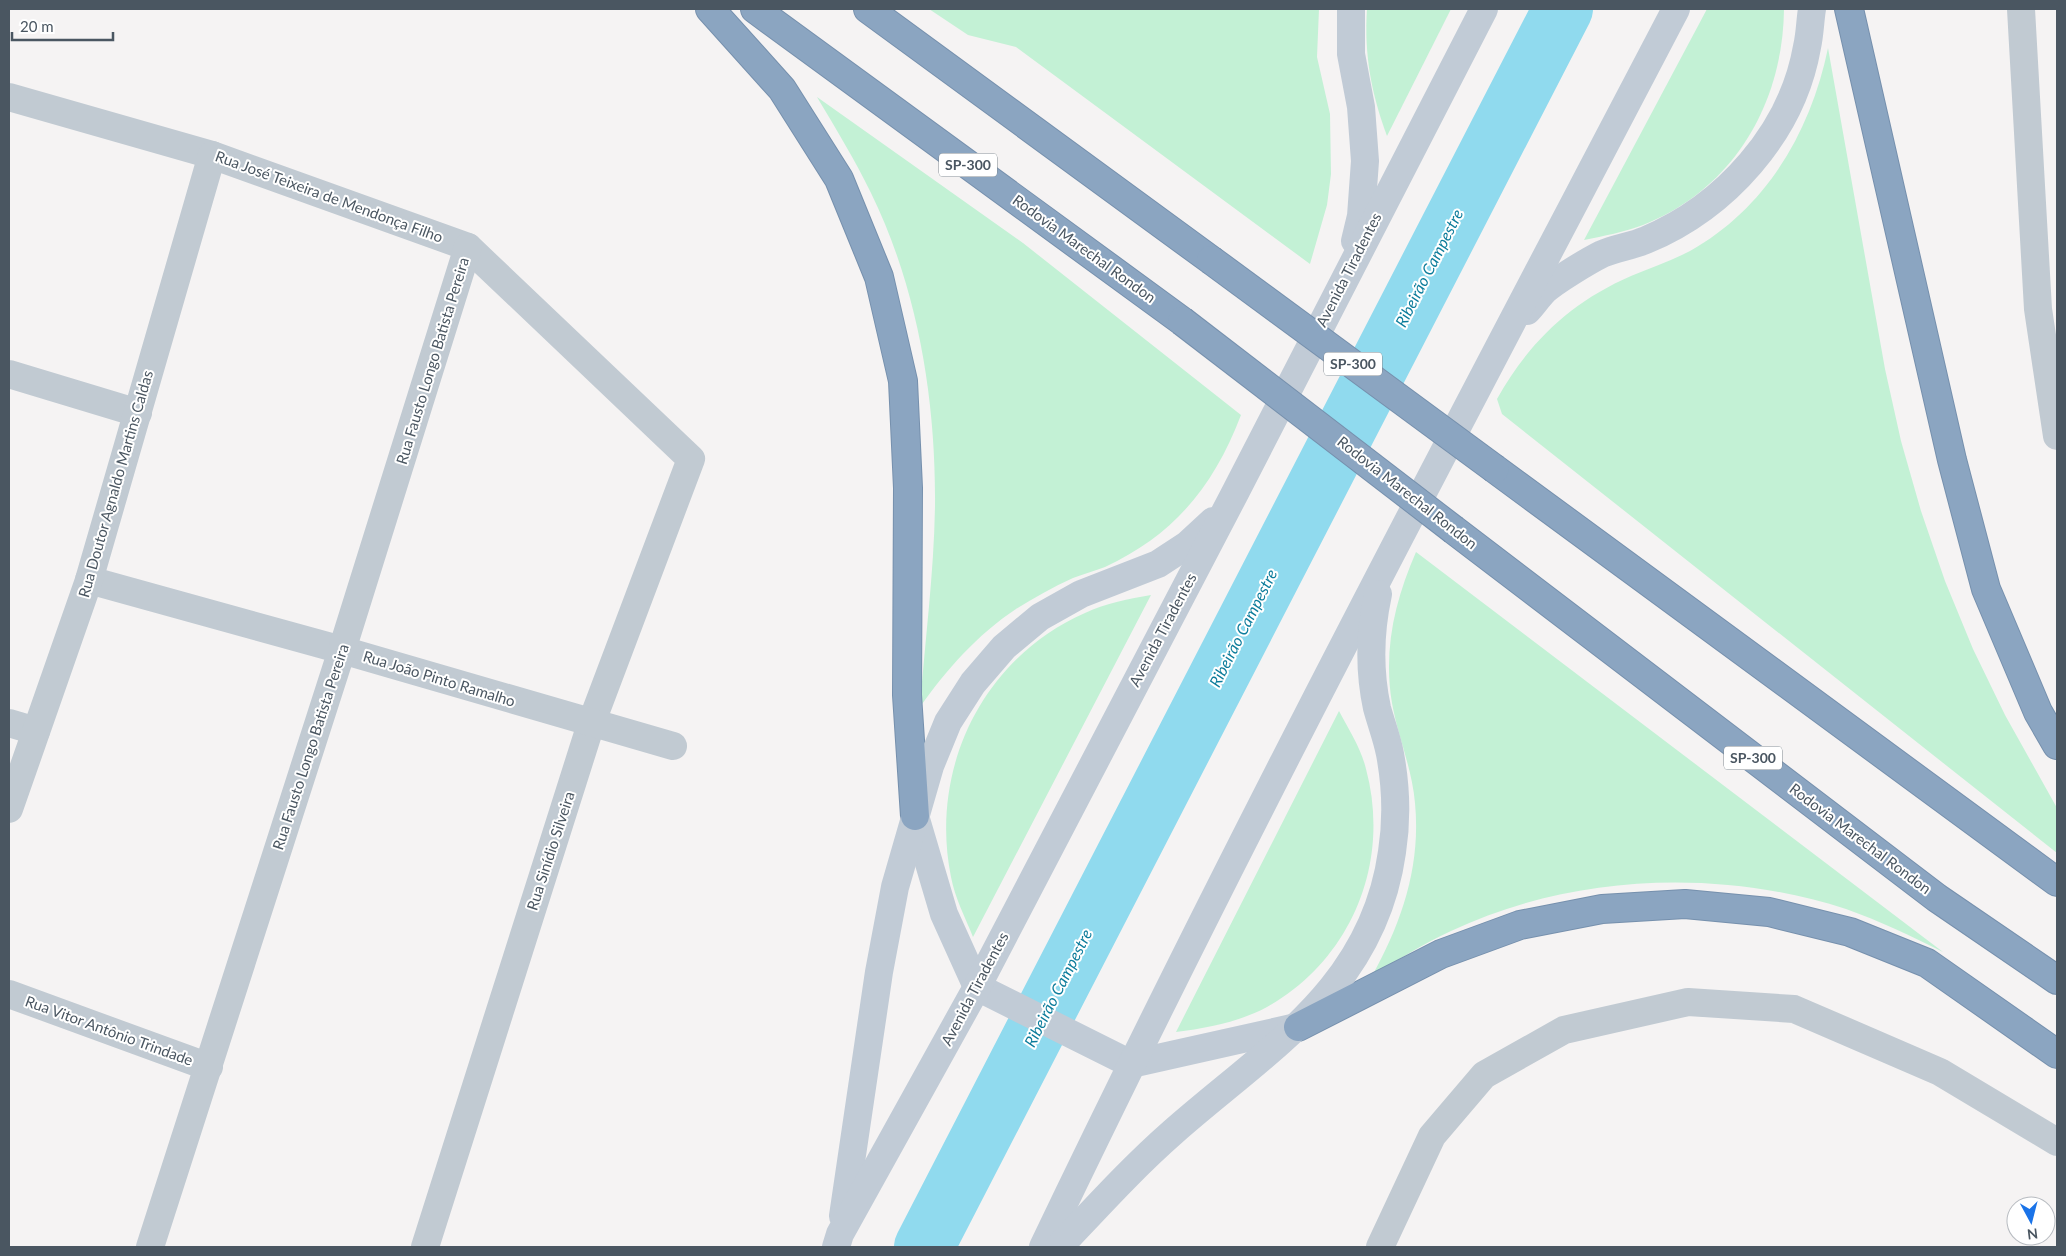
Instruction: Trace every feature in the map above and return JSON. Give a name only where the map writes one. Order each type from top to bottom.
[{"type":"highway","points":[[710,9],[782,89],[839,178],[879,277],[902,381],[908,488],[907,695],[915,816]]},
{"type":"highway","name":"Rodovia Marechal Rondon","points":[[755,9],[1182,321],[1937,898],[2057,980]]},
{"type":"highway","name":"SP-300","points":[[868,9],[2057,882]]},
{"type":"highway","points":[[1848,9],[1952,460],[1986,589],[2038,712],[2057,745]]},
{"type":"highway","points":[[1298,1027],[1442,954],[1520,925],[1602,908],[1685,904],[1768,912],[1850,932],[1927,963],[2057,1054]]},
{"type":"main road","points":[[1350,270],[1361,216],[1365,161],[1361,107],[1351,54],[1352,9]]},
{"type":"main road","name":"Avenida Tiradentes","points":[[838,1241],[987,992],[1235,493],[1484,9]]},
{"type":"main road","points":[[1043,1247],[1125,1062],[1676,9]]},
{"type":"main road","points":[[1502,341],[1546,290],[1603,254],[1645,241],[1684,221],[1720,195],[1750,165],[1776,129],[1794,89],[1807,48],[1812,9]]},
{"type":"main road","points":[[838,1241],[881,962],[895,887],[930,766],[948,722],[973,683],[1004,647],[1040,618],[1081,594],[1158,564],[1187,545],[1214,521],[1235,493]]},
{"type":"main road","points":[[1059,1247],[1100,1203],[1172,1132],[1298,1027],[1333,990],[1360,948],[1380,902],[1392,853],[1396,803],[1390,752],[1377,707],[1371,660],[1374,612],[1385,566]]},
{"type":"main road","points":[[915,816],[944,914],[987,992],[1125,1062],[1298,1027]]},
{"type":"street","points":[[2021,9],[2038,309],[2057,436]]},
{"type":"street","name":"Rua José Teixeira de Mendonça Filho","points":[[9,97],[212,155],[468,246],[692,459]]},
{"type":"street","name":"Rua Doutor Agnaldo Martins Caldas","points":[[9,809],[89,580],[212,155]]},
{"type":"street","name":"Rua Fausto Longo Batista Pereira","points":[[150,1247],[342,650],[468,246]]},
{"type":"street","points":[[9,374],[138,413]]},
{"type":"street","name":"Rua Sinídio Silveira","points":[[425,1247],[591,724],[692,459]]},
{"type":"street","name":"Rua João Pinto Ramalho","points":[[89,580],[342,650],[591,724],[673,746]]},
{"type":"street","points":[[9,723],[36,731]]},
{"type":"street","name":"Rua Vitor Antônio Trindade","points":[[9,994],[209,1067]]},
{"type":"street","points":[[1380,1247],[1432,1136],[1484,1075],[1564,1030],[1688,1002],[1794,1009],[1940,1072],[2057,1142]]},
{"type":"green space","points":[[929,9],[1319,9],[1317,57],[1330,114],[1331,174],[1327,205],[1310,264],[1016,47],[968,35]]},
{"type":"green space","points":[[1367,9],[1451,9],[1387,136],[1370,73],[1366,26]]},
{"type":"green space","points":[[1707,9],[1784,9],[1781,44],[1774,77],[1763,109],[1747,139],[1727,166],[1703,189],[1675,209],[1643,225],[1614,234],[1584,240]]},
{"type":"green space","points":[[1828,48],[1885,369],[1901,441],[1921,511],[1945,581],[1973,649],[2005,715],[2057,808],[2057,853],[1502,414],[1497,399],[1509,379],[1537,342],[1570,312],[1609,286],[1690,251],[1717,234],[1763,190],[1797,138],[1810,109]]},
{"type":"green space","points":[[817,97],[1023,243],[1241,415],[1230,441],[1204,486],[1189,506],[1171,524],[1152,540],[1130,554],[1105,567],[1058,585],[1002,619],[976,641],[941,679],[920,707],[931,581],[935,506],[932,426],[928,386],[912,306],[887,230],[871,193]]},
{"type":"green space","points":[[1416,552],[1943,952],[1859,914],[1798,896],[1748,887],[1697,883],[1646,883],[1596,888],[1546,898],[1498,912],[1441,936],[1410,952],[1372,976],[1383,956],[1400,914],[1407,893],[1415,849],[1415,803],[1408,765],[1392,703],[1389,664],[1390,645],[1397,607]]},
{"type":"green space","points":[[1151,595],[973,937],[953,885],[946,836],[948,796],[957,757],[972,721],[992,688],[1018,658],[1049,633],[1085,613],[1101,607]]},
{"type":"green space","points":[[1339,711],[1364,761],[1372,804],[1373,839],[1368,873],[1358,905],[1342,935],[1322,963],[1297,987],[1267,1007],[1245,1017],[1211,1026],[1176,1032]]},
{"type":"waterway","name":"Ribeirão Campestre","points":[[924,1247],[1563,9]]}]
